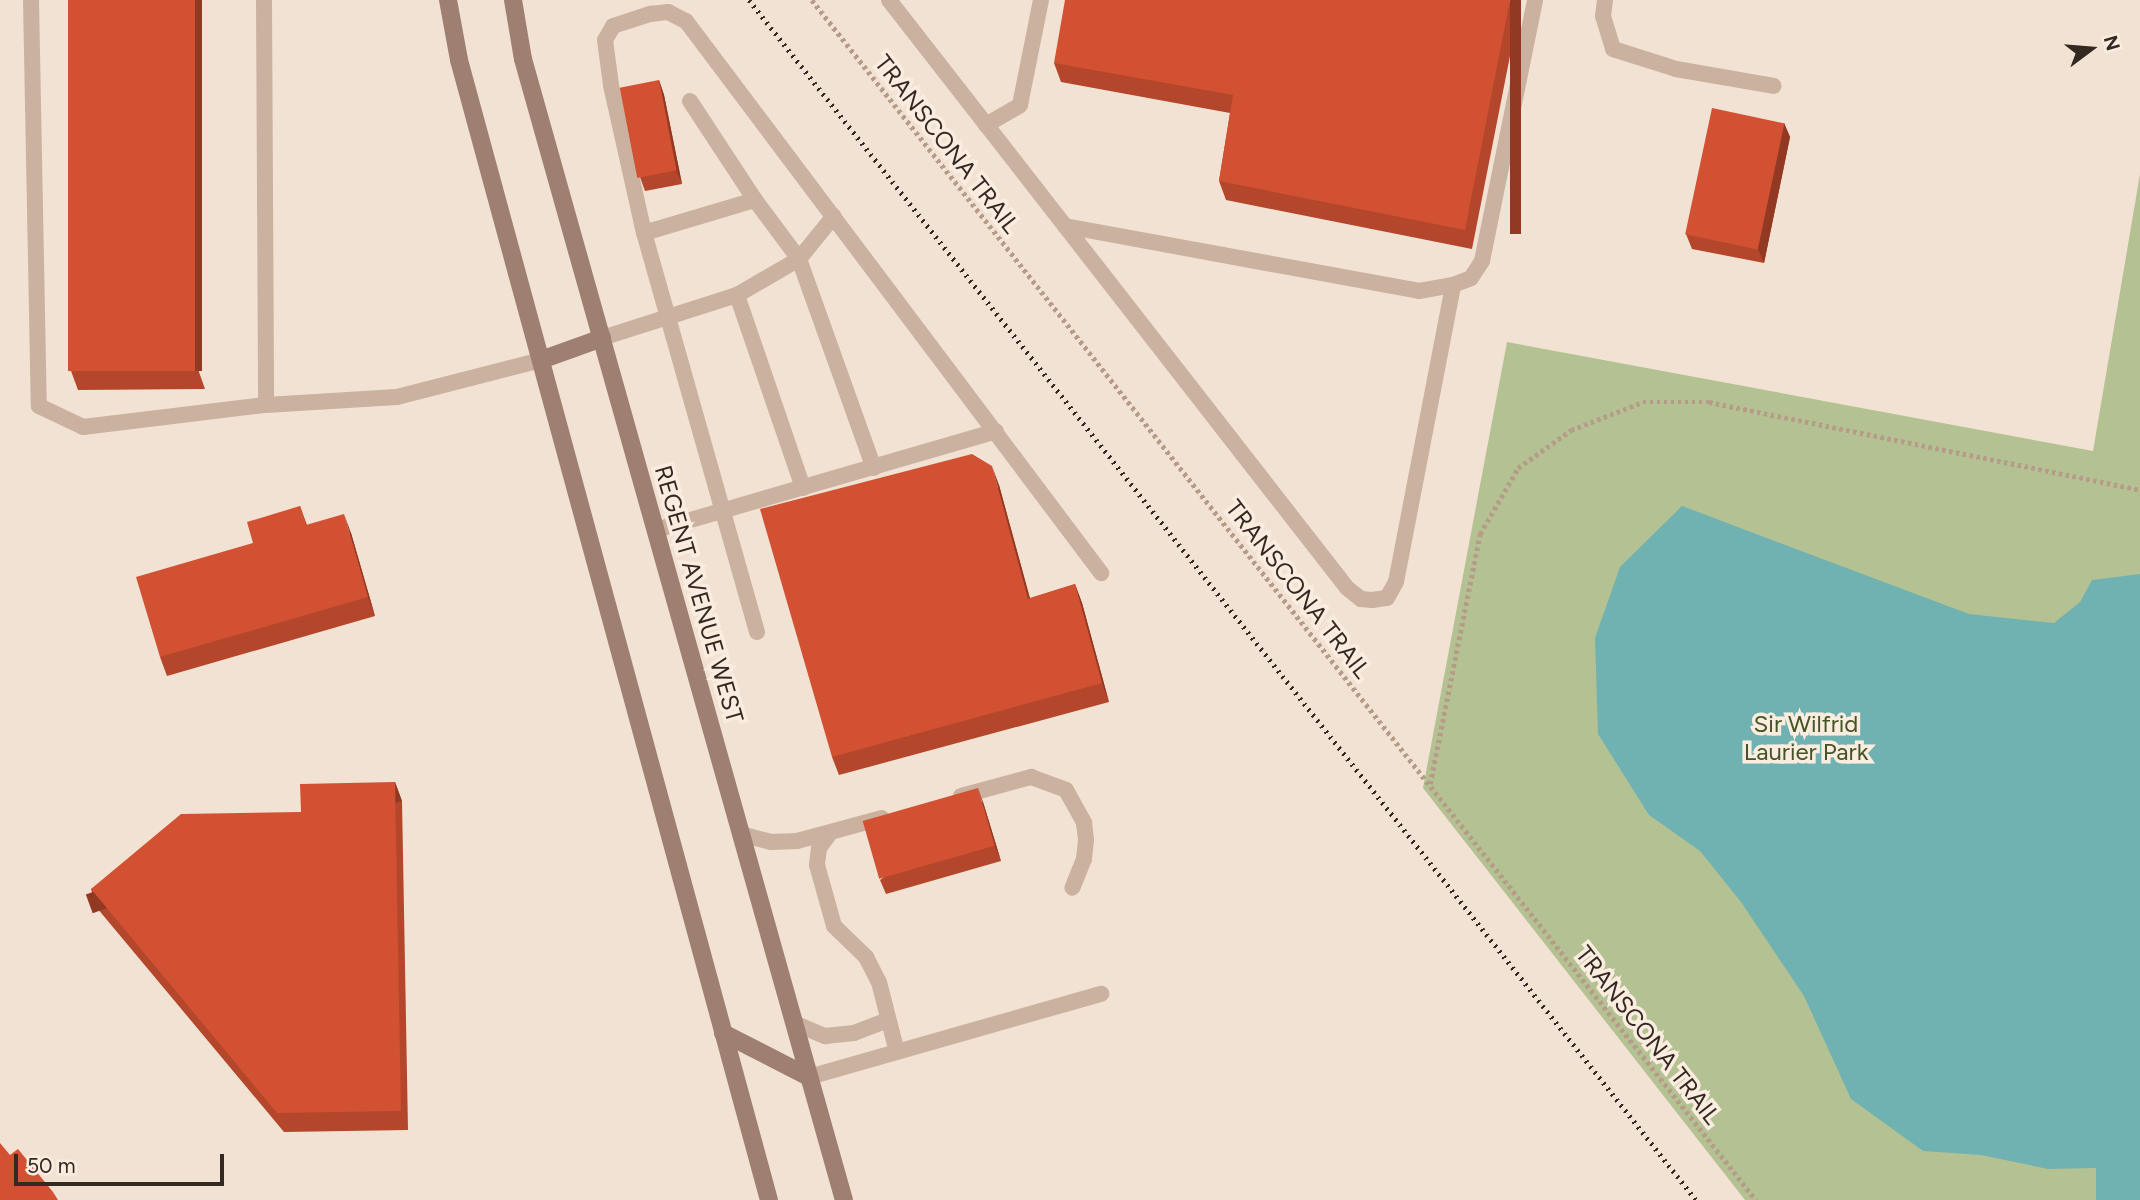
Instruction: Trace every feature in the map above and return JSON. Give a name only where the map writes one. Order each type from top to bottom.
[{"type":"main road","points":[[448,0],[459,60],[769,1200]]},
{"type":"main road","name":"REGENT AVENUE WEST","points":[[513,0],[523,60],[844,1200]]},
{"type":"main road","points":[[541,360],[602,338]]},
{"type":"main road","points":[[723,1033],[809,1077]]},
{"type":"lane","points":[[31,0],[39,406],[83,427],[266,405],[397,397],[541,360]]},
{"type":"lane","points":[[264,0],[266,405]]},
{"type":"lane","points":[[889,0],[1341,580],[1361,599],[1387,598],[1396,582],[1453,285]]},
{"type":"lane","points":[[986,125],[1020,105],[1041,0]]},
{"type":"lane","points":[[1065,226],[1419,291],[1453,285],[1471,278],[1482,261],[1535,0]]},
{"type":"lane","points":[[1605,0],[1603,16],[1613,49],[1676,69],[1774,86]]},
{"type":"lane","points":[[757,632],[670,317],[644,233],[611,85],[604,40],[613,26],[635,18],[668,12],[686,21],[1101,573]]},
{"type":"lane","points":[[690,101],[755,200],[799,259],[874,468]]},
{"type":"lane","points":[[644,233],[755,200]]},
{"type":"lane","points":[[602,338],[737,295],[799,259],[834,216]]},
{"type":"lane","points":[[737,295],[803,488]]},
{"type":"lane","points":[[656,530],[996,431]]},
{"type":"lane","points":[[943,802],[1031,777],[1066,790],[1084,822],[1086,841],[1084,859],[1072,888]]},
{"type":"lane","points":[[741,834],[775,842],[830,833],[893,815]]},
{"type":"lane","points":[[830,833],[819,848],[817,865],[834,926],[866,957],[878,982],[897,1052]]},
{"type":"lane","points":[[809,1077],[1101,995]]},
{"type":"lane","points":[[794,1023],[825,1036],[854,1033],[888,1020]]},
{"type":"path","name":"TRANSCONA TRAIL","points":[[812,0],[1756,1200]]},
{"type":"path","points":[[1429,785],[1480,534],[1518,468],[1571,430],[1643,402],[1709,402],[2140,490]]},
{"type":"green space","name":"Sir Wilfrid Laurier Park","points":[[2140,174],[2140,1200],[1745,1200],[1423,788],[1507,342],[2093,451]]},
{"type":"water","points":[[1682,506],[1969,614],[2054,623],[2080,602],[2092,580],[2140,574],[2140,1200],[2096,1200],[2096,1168],[2048,1169],[1981,1155],[1923,1151],[1851,1099],[1804,996],[1741,902],[1700,851],[1649,815],[1598,734],[1595,638],[1620,567]]},
{"type":"building","points":[[68,0],[195,0],[195,371],[68,371]]},
{"type":"building","points":[[1065,0],[1510,0],[1465,230],[1219,181],[1233,95],[1054,63]]},
{"type":"building","points":[[659,80],[677,170],[637,178],[620,88]]},
{"type":"building","points":[[1712,108],[1784,123],[1758,250],[1685,234]]},
{"type":"building","points":[[972,454],[992,466],[1028,599],[1075,584],[1102,683],[832,757],[760,509]]},
{"type":"building","points":[[300,506],[306,525],[344,514],[368,597],[160,657],[136,577],[253,543],[247,522]]},
{"type":"building","points":[[395,782],[401,1111],[277,1113],[91,889],[181,814],[301,812],[300,784]]},
{"type":"building","points":[[978,788],[995,846],[879,879],[863,821]]},
{"type":"building","points":[[0,1143],[10,1155],[18,1149],[58,1200],[0,1200]]},
{"type":"railway","points":[[749,0],[1696,1200]]}]
